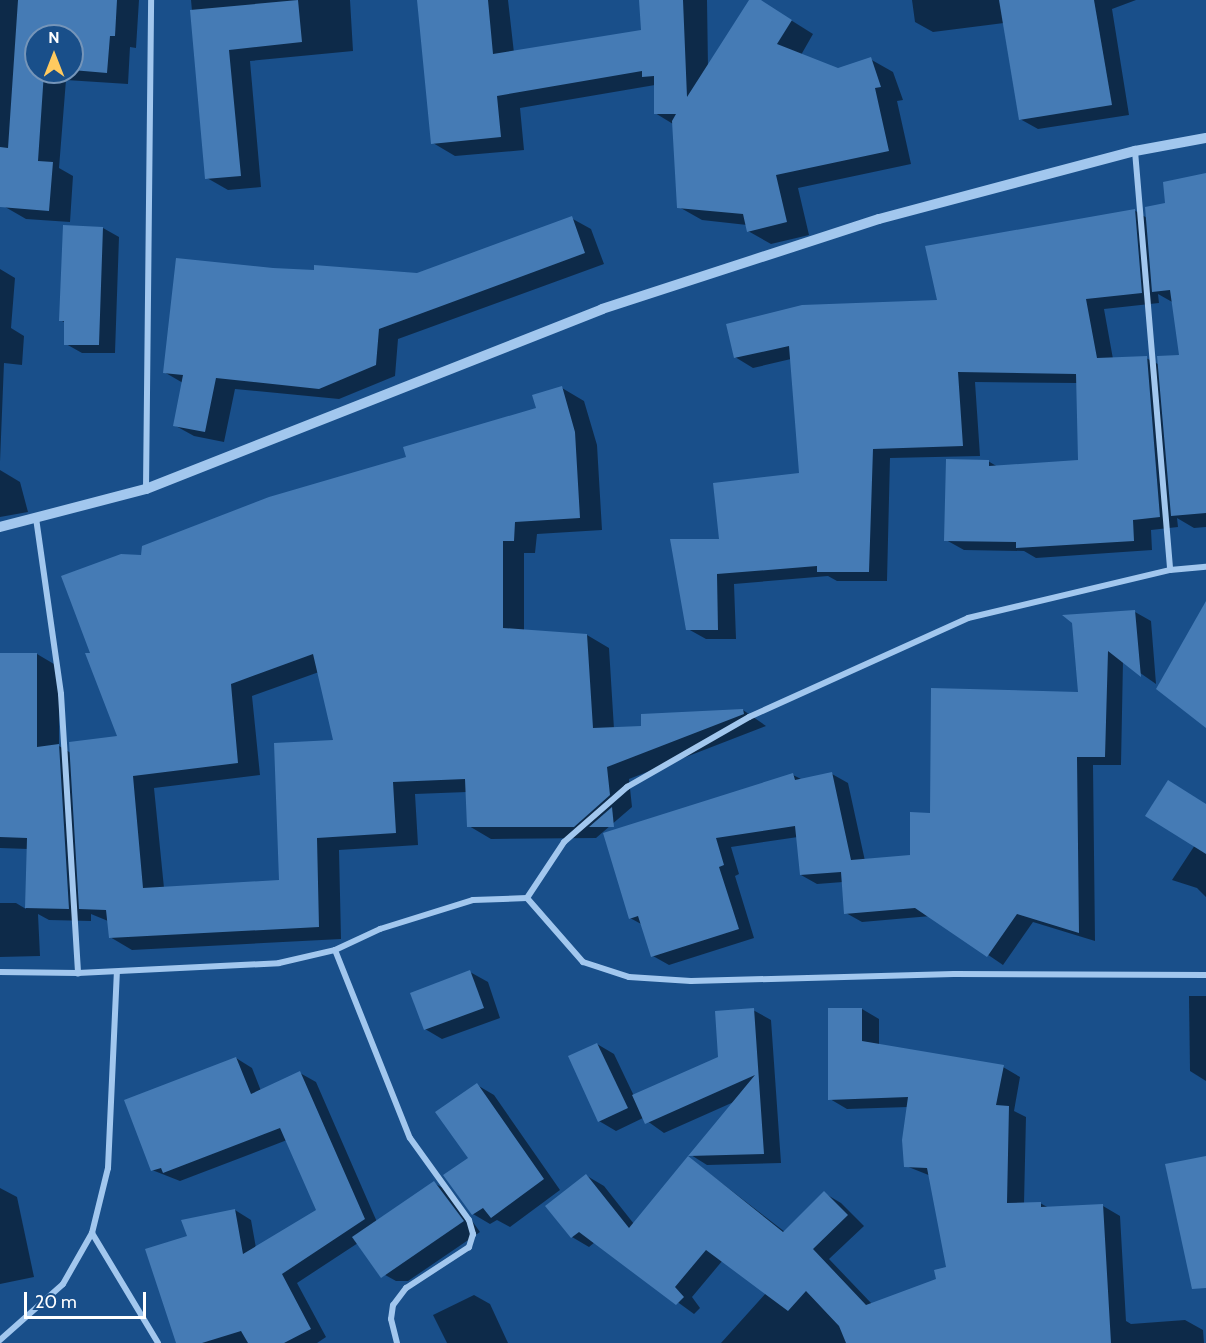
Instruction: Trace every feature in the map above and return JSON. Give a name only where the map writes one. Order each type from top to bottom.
[{"type":"street","points":[[146,489],[151,0]]},
{"type":"street","points":[[0,526],[146,489],[602,309],[879,219],[1135,151],[1206,138]]},
{"type":"street","points":[[1135,151],[1170,570]]},
{"type":"street","points":[[36,518],[61,694],[78,973]]},
{"type":"street","points":[[527,898],[564,842],[627,787],[749,717],[968,618],[1170,570],[1206,567]]},
{"type":"street","points":[[0,972],[117,972],[279,963],[335,950],[380,929],[473,900],[527,898]]},
{"type":"street","points":[[527,898],[583,962],[629,976],[691,981],[954,975],[1206,975]]},
{"type":"street","points":[[335,950],[410,1137],[469,1220],[473,1234],[469,1247],[406,1288],[393,1305],[391,1319],[397,1343]]},
{"type":"street","points":[[0,1340],[63,1284],[92,1233],[108,1168],[117,972]]},
{"type":"street","points":[[92,1233],[158,1343]]},
{"type":"building","points":[[18,0],[117,0],[115,36],[110,36],[107,73],[84,71],[84,24],[24,24],[24,84],[43,84],[38,161],[53,162],[49,211],[0,207],[0,147],[8,148]]},
{"type":"building","points":[[298,0],[302,42],[229,50],[241,176],[205,179],[190,10]]},
{"type":"building","points":[[417,0],[488,0],[493,54],[641,30],[639,0],[683,0],[687,97],[749,0],[761,0],[792,20],[777,44],[838,68],[871,57],[881,87],[875,88],[889,151],[776,175],[787,222],[747,232],[743,214],[677,208],[672,121],[676,114],[654,114],[654,76],[642,77],[642,71],[497,96],[501,137],[431,144]]},
{"type":"building","points":[[999,0],[1094,0],[1112,105],[1019,120]]},
{"type":"building","points":[[1206,173],[1206,513],[1171,516],[1157,356],[1179,355],[1170,290],[1152,292],[1145,207],[1165,203],[1163,182]]},
{"type":"building","points":[[1135,209],[1142,293],[1086,299],[1097,358],[1147,356],[1160,517],[1133,520],[1134,541],[1016,548],[1016,542],[944,541],[946,459],[989,460],[989,466],[1078,460],[1076,374],[958,372],[963,446],[873,449],[869,572],[817,572],[817,566],[717,574],[718,630],[686,630],[670,539],[719,539],[713,483],[799,473],[789,346],[734,358],[726,324],[802,305],[937,300],[925,246]]},
{"type":"building","points":[[572,216],[585,253],[379,329],[376,365],[319,389],[216,378],[205,432],[173,426],[183,375],[163,373],[176,258],[273,268],[314,270],[314,265],[417,273]]},
{"type":"building","points":[[63,225],[103,227],[99,345],[64,345],[64,321],[59,321]]},
{"type":"building","points":[[562,386],[575,432],[580,518],[515,522],[514,541],[503,541],[503,628],[587,634],[593,728],[641,726],[641,714],[743,709],[744,714],[607,767],[610,795],[574,827],[467,827],[465,779],[393,782],[396,833],[317,838],[319,927],[109,938],[106,910],[79,909],[69,742],[117,736],[85,653],[90,653],[61,576],[121,554],[141,555],[142,546],[269,497],[406,457],[403,447],[536,408],[532,395]],"holes":[[[313,654],[333,740],[274,743],[279,880],[143,888],[133,776],[238,763],[231,684]]]},
{"type":"building","points":[[1206,601],[1206,728],[1156,689]]},
{"type":"building","points":[[1135,610],[1141,677],[1108,651],[1105,757],[1077,757],[1079,933],[1017,914],[987,957],[915,908],[844,914],[841,872],[800,875],[795,826],[716,838],[724,865],[719,867],[739,929],[651,957],[638,916],[629,919],[603,833],[793,773],[795,780],[832,772],[851,860],[910,855],[910,812],[930,813],[931,688],[1078,692],[1072,623],[1062,615]]},
{"type":"building","points":[[0,653],[37,653],[37,747],[59,744],[69,909],[25,908],[27,838],[0,837]]},
{"type":"building","points":[[1168,780],[1206,804],[1206,854],[1145,816]]},
{"type":"building","points":[[612,807],[614,827],[589,827]]},
{"type":"building","points":[[470,970],[484,1008],[424,1030],[410,993]]},
{"type":"building","points":[[754,1008],[764,1154],[688,1156],[755,1075],[645,1124],[632,1095],[718,1057],[715,1011]]},
{"type":"building","points":[[828,1008],[862,1008],[862,1041],[1004,1065],[996,1105],[1009,1106],[1007,1203],[1041,1202],[1041,1207],[1103,1204],[1111,1343],[846,1343],[839,1326],[806,1291],[788,1311],[706,1250],[675,1287],[684,1297],[676,1305],[579,1232],[571,1238],[545,1206],[586,1174],[629,1228],[688,1156],[783,1232],[824,1191],[848,1215],[813,1249],[866,1305],[936,1279],[934,1270],[946,1267],[927,1168],[904,1167],[902,1140],[908,1097],[828,1100]]},
{"type":"building","points":[[597,1043],[628,1108],[598,1122],[568,1056]]},
{"type":"building","points":[[236,1057],[251,1094],[300,1071],[365,1219],[282,1274],[311,1329],[284,1343],[248,1343],[241,1331],[202,1343],[176,1343],[145,1249],[187,1236],[181,1220],[235,1209],[243,1254],[316,1210],[280,1128],[163,1173],[161,1168],[151,1171],[124,1100]]},
{"type":"building","points":[[477,1083],[544,1179],[491,1218],[483,1208],[472,1215],[443,1175],[468,1158],[435,1112]]},
{"type":"building","points":[[1206,1156],[1206,1288],[1192,1289],[1165,1164]]},
{"type":"building","points":[[434,1181],[464,1221],[381,1278],[352,1237]]}]
